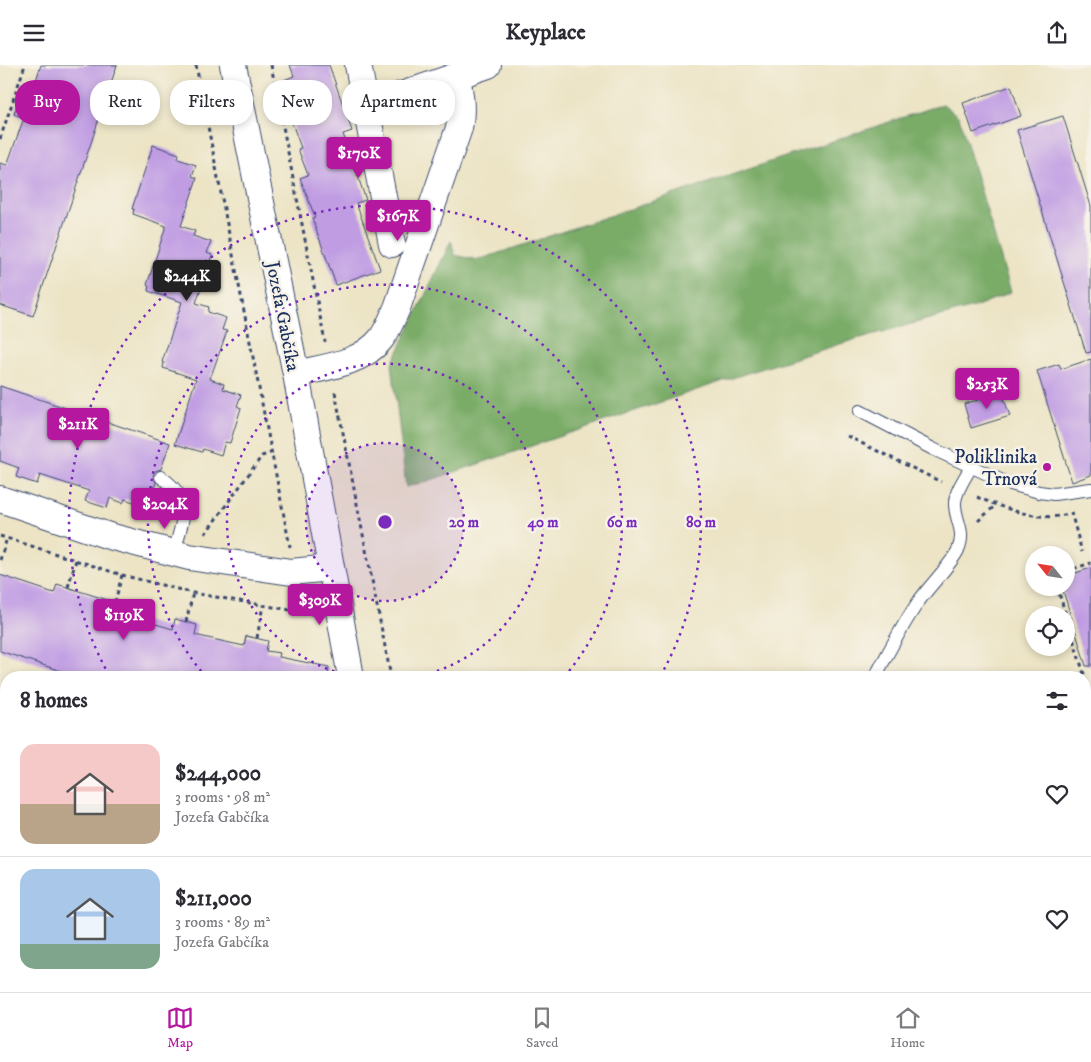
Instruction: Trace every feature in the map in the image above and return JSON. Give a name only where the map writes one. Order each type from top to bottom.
[{"type":"street","name":"Jozefa Gabčíka","points":[[233,65],[296,374],[350,671]]},
{"type":"street","points":[[358,65],[361,80]]},
{"type":"street","points":[[445,80],[488,65]]},
{"type":"street","points":[[296,374],[356,359],[380,340],[389,327],[397,309],[459,128],[462,110],[457,76]]},
{"type":"street","points":[[370,125],[392,244]]},
{"type":"street","points":[[0,499],[109,536],[181,555],[294,572],[331,568]]},
{"type":"lane","points":[[860,411],[932,449],[999,480],[1039,492],[1054,494],[1091,489]]},
{"type":"lane","points":[[878,671],[911,612],[957,551],[962,539],[961,525],[957,517],[955,505],[956,497],[971,467]]},
{"type":"lane","points":[[161,477],[173,485],[180,493],[183,505],[181,555]]},
{"type":"path","points":[[0,139],[25,65]]},
{"type":"path","points":[[196,65],[294,572]]},
{"type":"path","points":[[270,65],[390,671]]},
{"type":"path","points":[[181,555],[262,456],[272,452]]},
{"type":"path","points":[[1070,512],[1082,552]]},
{"type":"path","points":[[0,536],[122,575],[193,593],[314,614]]},
{"type":"path","points":[[0,560],[7,538]]},
{"type":"path","points":[[68,587],[76,560]]},
{"type":"path","points":[[1075,568],[1091,563]]},
{"type":"path","points":[[115,602],[122,575]]},
{"type":"path","points":[[186,622],[193,593]]},
{"type":"path","points":[[257,639],[263,605]]},
{"type":"path","points":[[1075,645],[1083,671]]},
{"type":"green space","points":[[943,104],[959,117],[1011,292],[977,306],[853,340],[738,376],[406,487],[392,364],[451,241],[455,255],[478,260]]},
{"type":"building","points":[[41,65],[117,65],[112,80],[90,80],[90,125],[97,125],[33,316],[0,305],[0,163],[7,165],[21,125],[80,125],[80,80],[36,80]]},
{"type":"building","points":[[290,65],[329,65],[342,102],[342,125],[350,125],[352,131],[343,134],[366,200],[356,203],[380,269],[336,285],[312,218],[315,217],[300,178],[308,175],[298,149],[301,148],[293,125],[332,125],[332,80],[284,80],[294,76]]},
{"type":"building","points":[[1011,86],[1021,116],[973,133],[963,103]]},
{"type":"building","points":[[1063,116],[1091,206],[1091,352],[1086,353],[1017,130]]},
{"type":"building","points":[[153,145],[179,154],[178,159],[196,165],[192,176],[197,178],[181,226],[195,231],[193,236],[211,242],[207,253],[212,255],[196,303],[209,307],[208,312],[226,318],[222,330],[227,331],[210,379],[224,384],[223,389],[241,395],[237,406],[241,408],[230,443],[225,442],[221,455],[203,449],[202,452],[175,444],[196,379],[163,368],[164,363],[162,362],[182,302],[148,291],[149,286],[147,285],[166,226],[133,214],[134,209],[132,209]]},
{"type":"building","points":[[1091,359],[1091,475],[1072,482],[1037,371],[1059,364],[1061,369]]},
{"type":"building","points":[[0,386],[170,443],[161,469],[155,471],[153,475],[156,483],[148,507],[125,499],[123,503],[110,498],[107,508],[85,501],[89,491],[40,475],[37,484],[16,477],[19,468],[0,461]]},
{"type":"building","points":[[1002,393],[1010,416],[971,428],[964,404]]},
{"type":"building","points":[[1091,568],[1091,666],[1086,666],[1075,630],[1075,606],[1068,606],[1065,596],[1075,596],[1075,573]]},
{"type":"building","points":[[0,575],[54,593],[57,584],[127,606],[124,615],[173,629],[175,619],[197,625],[195,635],[244,646],[246,636],[268,641],[266,651],[280,653],[279,657],[329,667],[329,671],[61,671],[0,651]]},
{"type":"place","name":"Poliklinika Trnová","points":[[1047,467]]}]
